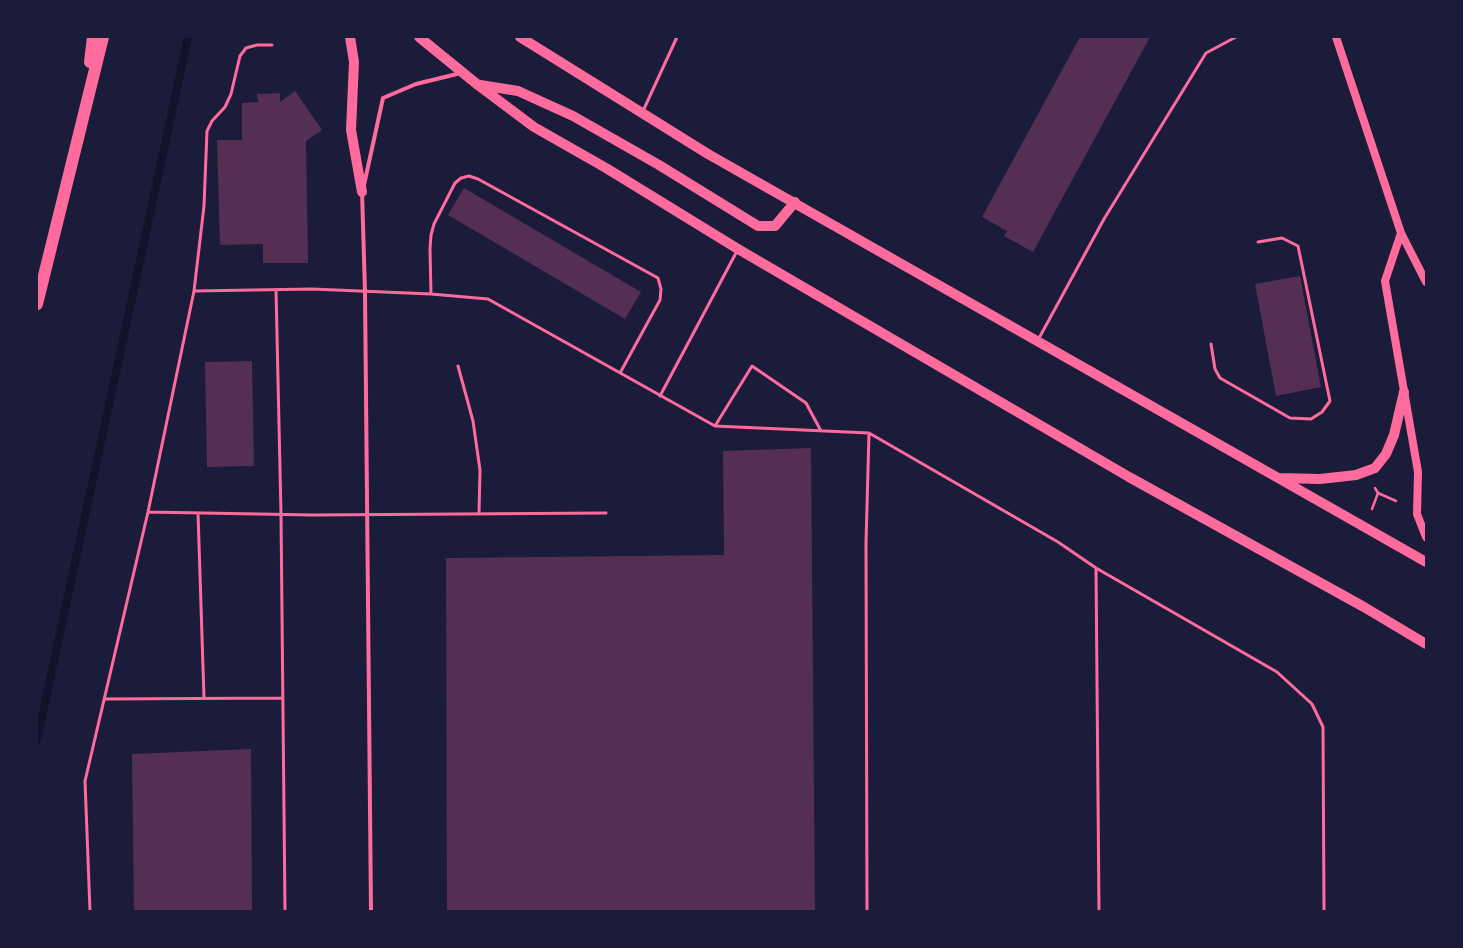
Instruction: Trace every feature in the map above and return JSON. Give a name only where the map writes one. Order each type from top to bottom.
[{"type":"highway","points":[[86,103],[93,37]]},
{"type":"highway","points":[[37,304],[103,37]]},
{"type":"main road","points":[[350,37],[354,62],[351,130],[362,192]]},
{"type":"main road","points":[[419,37],[478,85],[534,126],[606,168],[738,249],[1129,477],[1364,607],[1426,644]]},
{"type":"main road","points":[[520,37],[708,154],[1426,562]]},
{"type":"main road","points":[[1336,37],[1401,232],[1426,282]]},
{"type":"main road","points":[[478,85],[518,91],[573,116],[758,226],[774,226],[794,202]]},
{"type":"main road","points":[[1401,232],[1385,281],[1418,472],[1417,514],[1426,537]]},
{"type":"main road","points":[[1278,478],[1320,479],[1356,475],[1375,468],[1386,454],[1394,435],[1404,392]]},
{"type":"street","points":[[372,911],[365,292],[362,192],[383,98],[416,84],[463,72]]},
{"type":"lane","points":[[642,112],[677,37]]},
{"type":"lane","points":[[1037,341],[1104,218],[1206,53],[1236,37]]},
{"type":"lane","points":[[90,911],[86,781],[148,512],[194,291],[204,206],[207,131],[212,121],[226,107],[231,94],[240,56],[246,48],[256,45],[272,45]]},
{"type":"lane","points":[[431,294],[430,249],[431,235],[434,224],[455,183],[461,178],[469,176],[478,179],[658,278],[661,289],[660,300],[620,373]]},
{"type":"lane","points":[[1211,344],[1215,369],[1220,378],[1290,418],[1311,419],[1322,412],[1330,401],[1298,246],[1282,238],[1258,242]]},
{"type":"lane","points":[[660,396],[738,249]]},
{"type":"lane","points":[[194,291],[312,289],[431,294],[488,299],[714,426],[869,433],[1058,542],[1096,568],[1277,672],[1312,704],[1323,727],[1324,911]]},
{"type":"lane","points":[[276,290],[281,514],[285,911]]},
{"type":"lane","points":[[458,366],[472,421],[480,470],[478,513]]},
{"type":"lane","points":[[714,426],[752,366],[806,403],[821,431]]},
{"type":"lane","points":[[867,911],[866,543],[869,433]]},
{"type":"lane","points":[[148,512],[281,514],[606,513]]},
{"type":"lane","points":[[198,513],[204,698]]},
{"type":"lane","points":[[1096,568],[1099,911]]},
{"type":"lane","points":[[105,699],[283,698]]},
{"type":"path","points":[[1372,508],[1378,493],[1396,501]]},
{"type":"building","points":[[1080,37],[1150,37],[1033,252],[1004,236],[1007,231],[982,217]]},
{"type":"building","points":[[295,91],[322,130],[306,141],[308,263],[263,263],[263,244],[220,245],[217,140],[242,140],[242,103],[258,102],[257,94],[280,93],[280,102]]},
{"type":"building","points":[[464,188],[641,292],[625,319],[448,215]]},
{"type":"building","points":[[1300,276],[1321,387],[1276,396],[1255,284]]},
{"type":"building","points":[[252,361],[254,466],[207,467],[205,362]]},
{"type":"building","points":[[811,448],[815,911],[447,911],[446,558],[724,555],[723,451]]},
{"type":"building","points":[[251,749],[252,911],[134,911],[132,754]]},
{"type":"waterway","points":[[37,740],[188,37]]}]
